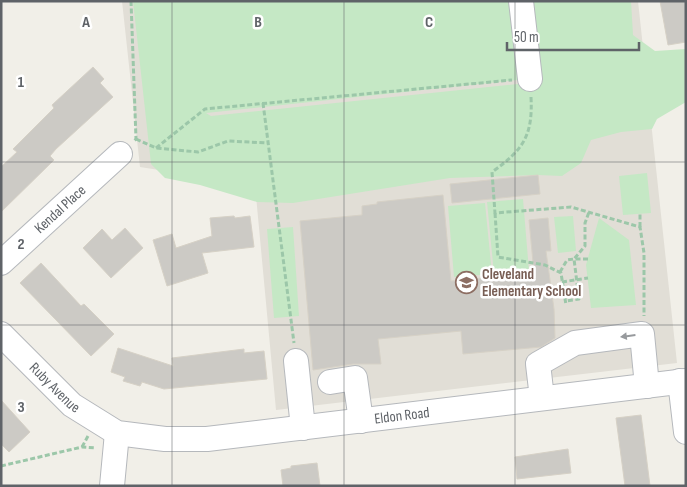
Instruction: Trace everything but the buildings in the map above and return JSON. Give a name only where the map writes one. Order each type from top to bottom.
[{"type":"street","points":[[520,1],[530,79]]},
{"type":"street","name":"Kendal Place","points":[[1,263],[128,147]]},
{"type":"street","name":"Ruby Avenue","points":[[1,334],[110,441]]},
{"type":"street","points":[[542,398],[538,364],[576,343],[642,334],[647,386]]},
{"type":"street","points":[[296,361],[303,428]]},
{"type":"street","points":[[330,382],[355,378],[360,421]]},
{"type":"street","points":[[683,381],[686,432]]},
{"type":"street","name":"Eldon Road","points":[[110,441],[207,439],[683,381]]},
{"type":"street","points":[[110,441],[112,486]]},
{"type":"path","points":[[130,1],[128,147],[198,152],[228,141],[267,143]]},
{"type":"path","points":[[156,148],[205,109],[530,79],[532,117],[526,135],[515,156],[492,172],[498,257],[545,265],[560,272]]},
{"type":"path","points":[[264,104],[267,143],[296,361]]},
{"type":"path","points":[[495,213],[571,207],[640,227]]},
{"type":"path","points":[[588,259],[574,259],[567,260],[560,272],[566,303],[579,299],[574,259],[585,246],[585,223],[589,212]]},
{"type":"path","points":[[640,214],[644,253],[645,312],[642,334]]},
{"type":"path","points":[[562,282],[588,278]]},
{"type":"path","points":[[1,466],[110,441]]},
{"type":"shaded area","name":"Cleveland Elementary School","points":[[122,1],[638,1],[677,363],[276,410],[255,185],[140,167]]},
{"type":"green space","points":[[133,1],[511,1],[518,80],[206,113],[211,116],[518,84],[534,71],[528,1],[631,1],[633,35],[655,51],[686,49],[686,102],[657,119],[652,129],[621,132],[591,140],[581,163],[562,176],[450,178],[293,203],[257,202],[200,185],[165,178],[151,164]]},
{"type":"green space","points":[[647,173],[651,213],[623,215],[619,176]]},
{"type":"green space","points":[[523,199],[529,271],[494,274],[487,202]]},
{"type":"green space","points":[[485,203],[492,274],[454,277],[448,206]]},
{"type":"green space","points":[[573,216],[576,251],[558,253],[554,217]]},
{"type":"green space","points":[[599,218],[629,240],[636,305],[591,308],[586,265]]},
{"type":"green space","points":[[293,227],[299,316],[274,318],[267,229]]},
{"type":"place","name":"Cleveland Elementary School","points":[[466,283]]}]
